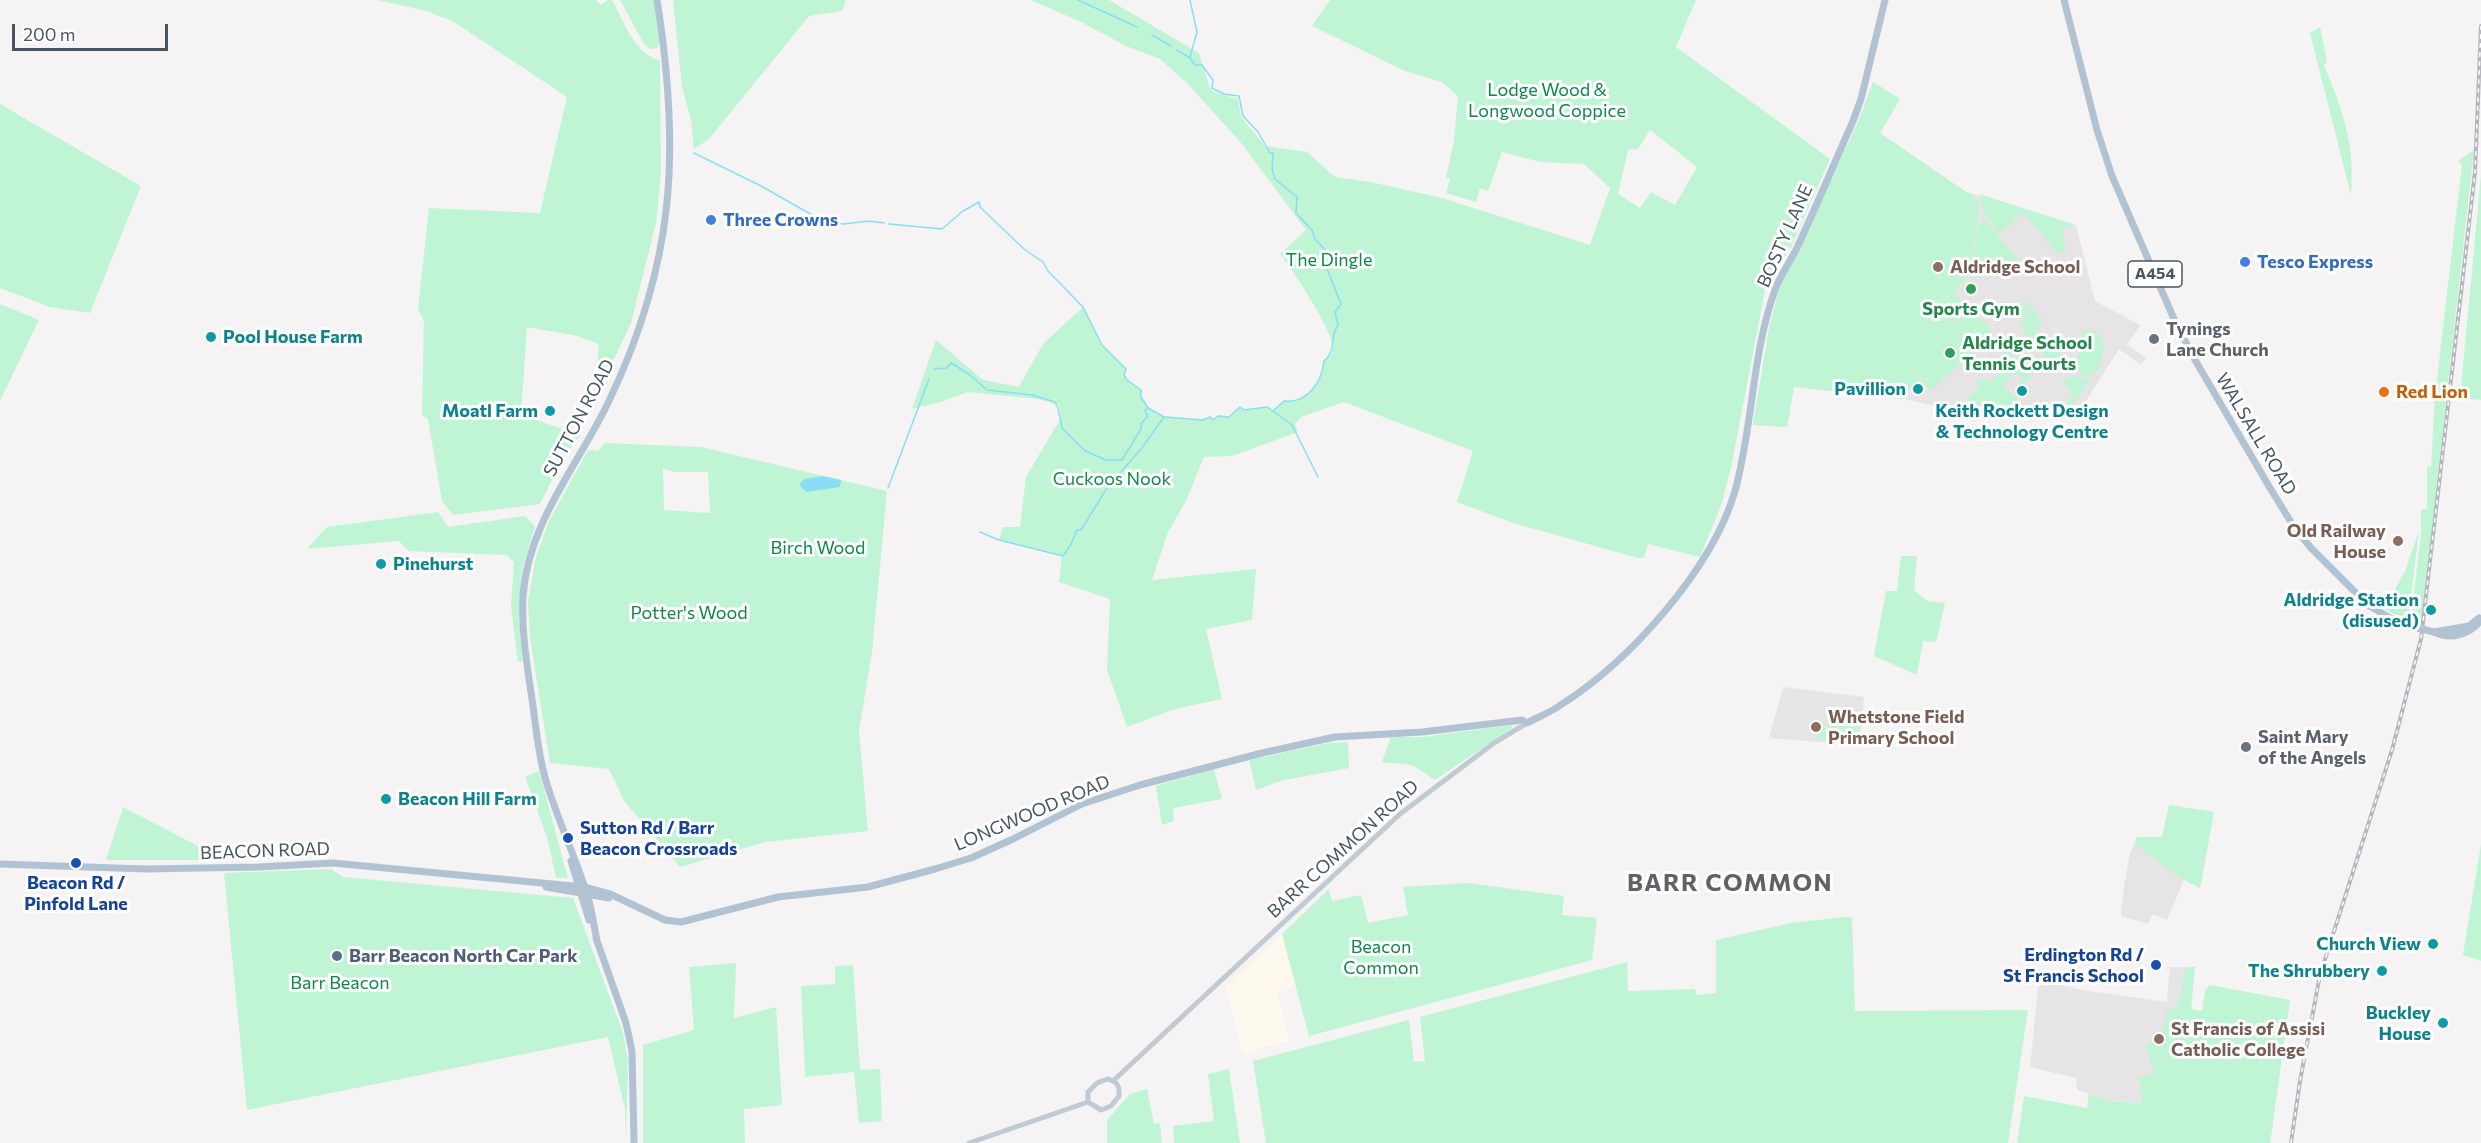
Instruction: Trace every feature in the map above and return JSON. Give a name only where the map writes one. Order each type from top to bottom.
[{"type":"main road","name":"SUTTON ROAD","points":[[634,1143],[632,1051],[626,1023],[597,940],[541,762],[526,656],[523,595],[527,568],[544,517],[610,397],[640,328],[659,262],[666,218],[671,148],[669,104],[657,0]]},
{"type":"main road","name":"BOSTY LANE","points":[[1722,524],[1735,492],[1757,370],[1775,289],[1853,121],[1861,99],[1886,0]]},
{"type":"main road","name":"WALSALL ROAD","points":[[2064,0],[2097,130],[2112,176],[2194,360],[2294,527],[2311,548],[2368,605],[2390,618],[2434,632],[2469,626],[2481,618]]},
{"type":"main road","name":"BARR COMMON ROAD","points":[[1527,723],[1559,706],[1606,671],[1629,650],[1694,573],[1722,524]]},
{"type":"main road","name":"LONGWOOD ROAD","points":[[582,890],[610,894],[665,920],[681,922],[778,897],[868,886],[970,858],[1082,804],[1140,784],[1252,755],[1353,735],[1422,732],[1522,720],[1527,723]]},
{"type":"main road","name":"BEACON ROAD","points":[[0,864],[146,869],[333,863],[530,882],[582,890]]},
{"type":"street","name":"BARR COMMON ROAD","points":[[1114,1080],[1400,814],[1494,743],[1527,723]]},
{"type":"street","points":[[1107,1079],[1114,1080],[1120,1091],[1111,1106],[1101,1110],[1088,1102],[1088,1092],[1097,1083],[1107,1079]]},
{"type":"street","points":[[969,1143],[1088,1102]]},
{"type":"shaded area","name":"Aldridge School","points":[[1873,82],[1900,99],[1880,133],[1966,192],[2076,225],[2095,301],[2140,325],[2127,345],[2146,358],[2141,365],[2119,349],[2077,415],[2048,411],[2043,413],[1987,412],[1946,408],[1904,399],[1794,387],[1787,427],[1753,425],[1769,329],[1779,290],[1859,120]]},
{"type":"shaded area","name":"Whetstone Field Primary School","points":[[1783,687],[1864,697],[1859,745],[1769,738]]},
{"type":"shaded area","points":[[2169,805],[2214,812],[2200,888],[2184,880],[2167,920],[2153,914],[2148,924],[2121,916],[2130,853],[2137,837],[2162,837]]},
{"type":"shaded area","points":[[1282,934],[1296,985],[1278,994],[1289,1041],[1243,1053],[1226,986]]},
{"type":"shaded area","name":"St Francis of Assisi Catholic College","points":[[2170,967],[2195,967],[2191,1009],[2202,1011],[2205,992],[2209,985],[2290,1000],[2270,1143],[2156,1103],[2110,1101],[2077,1090],[2076,1078],[2030,1067],[2040,985],[2047,986],[2048,982],[2082,990],[2167,1002]]},
{"type":"green space","points":[[377,0],[596,0],[601,5],[612,0],[636,44],[651,57],[660,61],[661,173],[656,223],[631,323],[608,372],[597,367],[599,344],[577,336],[527,327],[521,415],[581,435],[564,456],[540,504],[453,515],[442,501],[428,419],[422,415],[424,321],[418,309],[429,208],[540,213],[567,97],[454,22],[427,11]]},
{"type":"green space","points":[[620,0],[654,0],[660,43],[657,48],[650,49],[644,44]]},
{"type":"green space","points":[[673,0],[846,0],[842,11],[809,16],[709,139],[694,149],[691,120],[682,87]]},
{"type":"green space","points":[[1031,0],[1109,0],[1199,53],[1210,88],[1214,92],[1238,99],[1241,117],[1265,146],[1307,152],[1335,177],[1375,183],[1442,198],[1590,245],[1610,188],[1584,164],[1540,162],[1502,152],[1488,191],[1480,188],[1476,202],[1446,193],[1450,179],[1446,177],[1454,140],[1458,96],[1442,82],[1405,71],[1312,26],[1330,0],[1696,0],[1676,47],[1830,159],[1791,247],[1765,290],[1732,463],[1722,503],[1700,557],[1648,544],[1644,558],[1638,558],[1513,523],[1457,502],[1473,451],[1344,402],[1301,417],[1295,424],[1298,432],[1232,456],[1204,457],[1186,501],[1168,532],[1152,580],[1256,569],[1252,620],[1206,629],[1222,699],[1175,709],[1127,727],[1107,670],[1110,599],[1059,582],[1062,556],[999,540],[1003,527],[1020,527],[1026,477],[1061,418],[1059,405],[1038,399],[968,392],[912,409],[936,340],[983,380],[1019,387],[1043,344],[1083,307],[1101,345],[1126,369],[1124,375],[1141,390],[1141,397],[1148,408],[1158,415],[1203,420],[1210,417],[1213,420],[1218,416],[1229,417],[1240,407],[1244,410],[1267,407],[1273,411],[1284,401],[1300,399],[1317,384],[1324,361],[1333,350],[1332,342],[1320,316],[1303,286],[1280,254],[1306,230],[1242,144],[1187,83],[1160,59],[1126,46],[1081,22]],"holes":[[[1650,130],[1697,167],[1675,205],[1651,192],[1640,208],[1618,194],[1628,150],[1638,149]]]},
{"type":"green space","points":[[2320,27],[2327,62],[2324,65],[2342,113],[2349,144],[2351,195],[2310,33]]},
{"type":"green space","name":"Aldridge School","points":[[1873,82],[1900,99],[1880,133],[1966,192],[1973,194],[1977,203],[1978,221],[1973,258],[1977,269],[1953,292],[1969,309],[1950,326],[1936,313],[1950,328],[1958,321],[1960,324],[1958,320],[1971,309],[1993,333],[1931,391],[1911,369],[1919,380],[1908,390],[1904,399],[1794,387],[1787,427],[1753,425],[1769,329],[1779,290],[1859,120]]},
{"type":"green space","points":[[0,104],[141,186],[90,313],[50,307],[0,288]]},
{"type":"green space","points":[[2474,150],[2421,626],[2414,624],[2411,619],[2421,534],[2421,510],[2427,509],[2427,467],[2431,466],[2435,396],[2462,165],[2458,161]]},
{"type":"green space","points":[[2481,175],[2481,400],[2460,398]]},
{"type":"green space","points":[[1979,194],[2076,225],[2062,230],[2066,251],[2056,252],[2023,213],[1999,234],[1983,210]]},
{"type":"green space","points":[[1983,218],[2019,261],[2001,277],[1985,274],[1976,261],[1974,247],[1976,232]]},
{"type":"green space","points":[[2025,300],[2042,320],[2032,342],[2023,333],[2025,330],[2021,323],[2033,310],[2020,319],[2015,317],[2026,306],[2023,302]]},
{"type":"green space","points":[[0,304],[39,320],[0,401]]},
{"type":"green space","points":[[2085,330],[2097,332],[2105,343],[2100,368],[2090,376],[2082,375],[2076,370],[2081,336]]},
{"type":"green space","points":[[2041,341],[2053,344],[2061,341],[2060,354],[2065,358],[2061,359],[2058,356],[2049,361],[2034,344]]},
{"type":"green space","points":[[2007,349],[1998,361],[2010,352],[2032,377],[2020,388],[2017,385],[2023,379],[2016,372],[2003,385],[2013,396],[2016,394],[2018,396],[2016,398],[2026,409],[2030,405],[2042,404],[2043,413],[1958,409],[1980,386],[1977,382],[1983,377],[1989,383],[2005,368],[2003,365],[2001,368],[1992,358],[1996,360]]},
{"type":"green space","points":[[2074,375],[2081,379],[2091,379],[2074,403],[2062,406],[2074,395],[2063,382]]},
{"type":"green space","points":[[604,443],[701,447],[887,491],[872,652],[859,731],[868,831],[765,842],[680,867],[624,801],[609,769],[550,763],[530,638],[528,601],[536,557],[549,521],[588,450],[598,451]],"holes":[[[663,468],[673,472],[708,472],[710,513],[664,510]]]},
{"type":"green space","points":[[438,512],[448,527],[525,516],[535,526],[522,569],[519,614],[522,662],[518,662],[511,606],[514,562],[507,555],[409,551],[399,541],[307,549],[327,527]]},
{"type":"green space","points":[[2419,531],[2408,621],[2385,608],[2405,571]]},
{"type":"green space","points":[[1901,556],[1917,556],[1914,590],[1927,601],[1945,603],[1936,642],[1923,641],[1917,675],[1874,656],[1886,591],[1897,591]]},
{"type":"green space","points":[[1853,717],[1858,717],[1855,743],[1817,739],[1817,727],[1827,728],[1828,721],[1849,721]]},
{"type":"green space","points":[[1512,725],[1512,728],[1435,780],[1412,765],[1382,762],[1391,737],[1423,737]]},
{"type":"green space","points":[[1348,742],[1349,768],[1280,781],[1256,790],[1249,760],[1329,743]]},
{"type":"green space","points":[[1214,769],[1222,799],[1173,808],[1174,821],[1162,825],[1156,786]]},
{"type":"green space","points":[[539,771],[568,878],[556,878],[547,837],[525,777]]},
{"type":"green space","points":[[2169,805],[2214,812],[2200,888],[2184,880],[2135,845],[2137,837],[2162,837]]},
{"type":"green space","points":[[123,807],[225,860],[106,860]]},
{"type":"green space","points":[[2481,844],[2481,961],[2463,955]]},
{"type":"green space","name":"Barr Beacon","points":[[331,869],[343,877],[573,898],[623,1033],[628,1060],[626,1139],[625,1109],[608,1037],[247,1110],[224,873]]},
{"type":"green space","name":"Beacon Common","points":[[1468,883],[1564,896],[1562,915],[1597,918],[1592,960],[1309,1036],[1282,934],[1329,889],[1332,901],[1361,895],[1368,923],[1408,915],[1403,887]]},
{"type":"green space","points":[[1852,917],[1855,1011],[2028,1010],[2008,1143],[1266,1143],[1253,1061],[1409,1020],[1414,1062],[1425,1061],[1420,1017],[1627,962],[1628,991],[1695,989],[1696,995],[1716,993],[1716,940],[1791,923]]},
{"type":"green space","points":[[736,963],[734,1018],[776,1007],[782,1105],[744,1109],[745,1143],[643,1143],[643,1045],[694,1030],[689,967]]},
{"type":"green space","points":[[853,965],[860,1070],[880,1069],[882,1121],[859,1123],[854,1072],[805,1077],[801,986],[835,984],[835,966]]},
{"type":"green space","name":"St Francis of Assisi Catholic College","points":[[2195,967],[2191,1009],[2202,1011],[2205,992],[2209,985],[2290,1000],[2270,1143],[2017,1143],[2024,1096],[2087,1108],[2089,1094],[2110,1101],[2142,1103],[2139,1078],[2154,1073],[2146,1047],[2159,1037],[2164,1027],[2167,1010],[2176,1008],[2181,996],[2185,968]]},
{"type":"green space","points":[[1229,1069],[1240,1143],[1174,1143],[1173,1126],[1214,1121],[1208,1074]]},
{"type":"green space","points":[[1147,1089],[1154,1124],[1160,1123],[1162,1143],[1107,1143],[1107,1120],[1130,1094]]},
{"type":"water","points":[[823,476],[841,480],[840,487],[807,492],[801,487],[800,483],[805,479]]},
{"type":"waterway","points":[[1078,0],[1137,27]]},
{"type":"waterway","points":[[1190,0],[1197,32],[1190,57]]},
{"type":"waterway","points":[[1152,35],[1171,46]]},
{"type":"waterway","points":[[934,369],[947,368],[951,363],[970,375],[987,390],[1032,395],[1055,402],[1062,428],[1085,451],[1106,460],[1122,460],[1141,429],[1141,424],[1148,416],[1145,411],[1148,408],[1164,417],[1203,420],[1210,417],[1213,420],[1218,416],[1229,417],[1240,407],[1244,410],[1267,407],[1273,411],[1284,401],[1300,399],[1317,384],[1324,361],[1332,349],[1338,325],[1335,312],[1341,304],[1326,266],[1325,250],[1315,239],[1312,230],[1296,213],[1297,197],[1275,179],[1272,169],[1273,153],[1270,153],[1258,132],[1243,116],[1239,96],[1224,94],[1212,88],[1213,80],[1202,65],[1195,65],[1190,58],[1177,50]]},
{"type":"waterway","points":[[694,153],[761,186],[821,220],[844,224],[869,221],[884,223]]},
{"type":"waterway","points":[[889,224],[942,229],[963,211],[979,202],[980,207],[1024,249],[1043,262],[1048,271],[1083,307],[1102,345],[1126,369],[1124,375],[1141,390],[1141,397],[1148,408]]},
{"type":"waterway","points":[[888,488],[929,379]]},
{"type":"waterway","points":[[1274,412],[1292,425],[1318,477]]},
{"type":"waterway","points":[[980,532],[999,540],[1063,556],[1077,530],[1081,530],[1107,488],[1141,449],[1164,417]]},
{"type":"railway","points":[[2291,1143],[2320,975],[2392,750],[2421,639],[2475,172],[2481,26]]},
{"type":"place","name":"Three Crowns","points":[[711,220]]},
{"type":"place","name":"Tesco Express","points":[[2245,262]]},
{"type":"place","name":"Aldridge School","points":[[1938,267]]},
{"type":"place","name":"Sports Gym","points":[[1971,289]]},
{"type":"place","name":"Pool House Farm","points":[[211,337]]},
{"type":"place","name":"Tynings Lane Church","points":[[2154,339]]},
{"type":"place","name":"Aldridge School Tennis Courts","points":[[1950,353]]},
{"type":"place","name":"Pavillion","points":[[1918,389]]},
{"type":"place","name":"Keith Rockett Design & Technology Centre","points":[[2022,391]]},
{"type":"place","name":"Red Lion","points":[[2384,392]]},
{"type":"place","name":"Moatl Farm","points":[[550,411]]},
{"type":"place","name":"Old Railway House","points":[[2398,541]]},
{"type":"place","name":"Pinehurst","points":[[381,564]]},
{"type":"place","name":"Aldridge Station (disused)","points":[[2431,610]]},
{"type":"place","name":"Whetstone Field Primary School","points":[[1816,727]]},
{"type":"place","name":"Saint Mary of the Angels","points":[[2246,747]]},
{"type":"place","name":"Beacon Hill Farm","points":[[386,799]]},
{"type":"place","name":"Sutton Rd / Barr Beacon Crossroads","points":[[568,838]]},
{"type":"place","name":"Beacon Rd / Pinfold Lane","points":[[76,863]]},
{"type":"place","name":"Church View","points":[[2433,944]]},
{"type":"place","name":"Barr Beacon North Car Park","points":[[337,956]]},
{"type":"place","name":"Erdington Rd / St Francis School","points":[[2156,965]]},
{"type":"place","name":"The Shrubbery","points":[[2382,971]]},
{"type":"place","name":"Buckley House","points":[[2443,1023]]},
{"type":"place","name":"St Francis of Assisi Catholic College","points":[[2159,1039]]},
{"type":"district","name":"BARR COMMON","points":[[1730,883]]},
{"type":"park label","name":"Lodge Wood & Longwood Coppice","points":[[1547,100]]},
{"type":"park label","name":"The Dingle","points":[[1329,260]]},
{"type":"park label","name":"Cuckoos Nook","points":[[1112,479]]},
{"type":"park label","name":"Birch Wood","points":[[818,548]]},
{"type":"park label","name":"Potter's Wood","points":[[689,613]]}]
